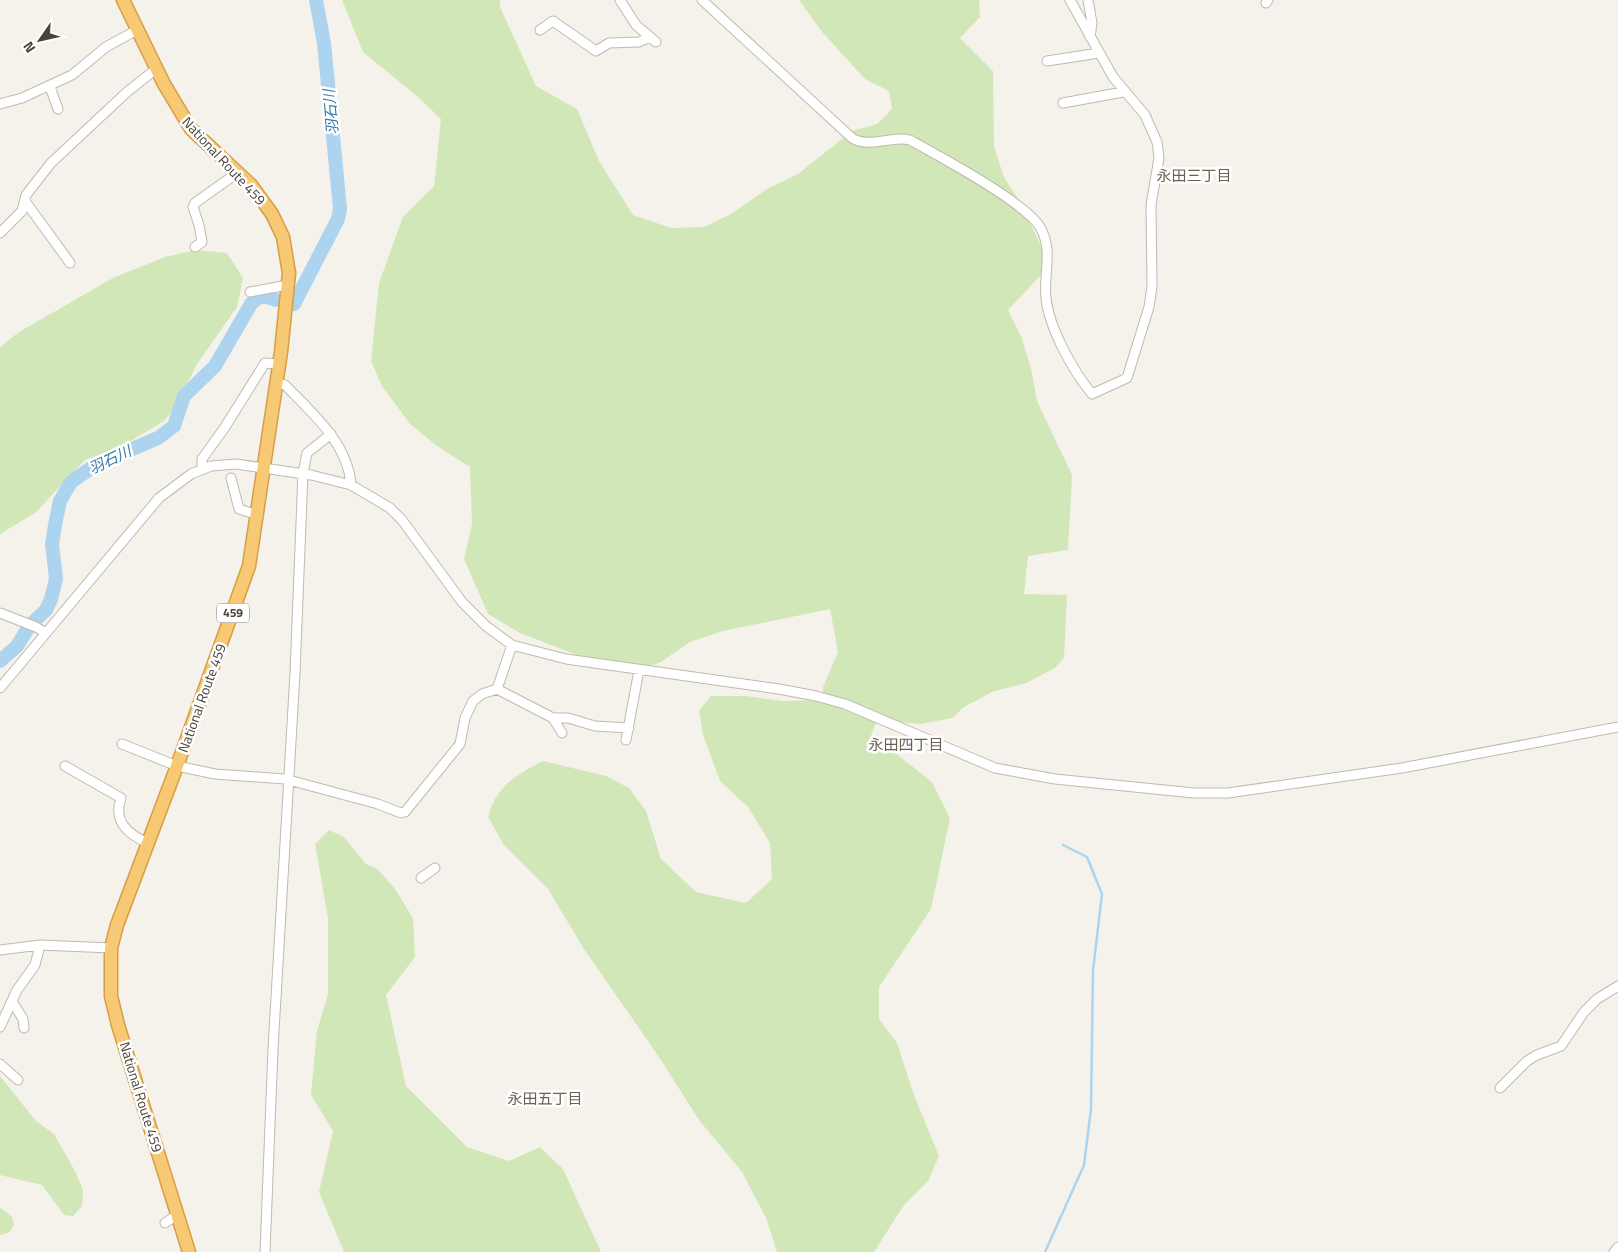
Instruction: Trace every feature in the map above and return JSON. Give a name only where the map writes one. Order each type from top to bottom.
[{"type":"highway","name":"National Route 459","points":[[123,0],[156,69],[191,129],[250,185],[272,214],[283,238],[289,272],[279,364],[249,566],[110,948],[110,980],[118,1025],[189,1252]]},
{"type":"street","points":[[540,30],[553,21],[596,51],[609,43],[639,42],[653,39],[636,25],[620,0]]},
{"type":"street","points":[[702,0],[817,108],[855,140],[868,142],[903,138],[910,140],[1012,201],[1033,218],[1044,236],[1048,247],[1046,296],[1048,309],[1066,353],[1092,394],[1127,378],[1149,307],[1152,286],[1151,205],[1159,158],[1157,142],[1145,116],[1123,92],[1070,0]]},
{"type":"street","points":[[1088,0],[1092,23],[1090,37]]},
{"type":"street","points":[[0,104],[50,87],[72,75],[106,47],[137,30]]},
{"type":"street","points":[[1047,61],[1099,53]]},
{"type":"street","points":[[0,233],[22,211],[34,182],[51,163],[127,92],[156,69]]},
{"type":"street","points":[[50,87],[58,109]]},
{"type":"street","points":[[1063,103],[1123,92]]},
{"type":"street","points":[[194,247],[202,242],[200,225],[193,207],[195,203],[237,173]]},
{"type":"street","points":[[25,201],[70,263]]},
{"type":"street","points":[[250,292],[288,285]]},
{"type":"street","points":[[202,470],[202,459],[225,427],[257,374],[265,363],[279,364]]},
{"type":"street","points":[[276,383],[285,386],[331,434],[350,475],[351,484]]},
{"type":"street","points":[[265,1252],[273,1050],[289,780],[303,473],[307,452],[331,434]]},
{"type":"street","points":[[0,688],[159,498],[191,474],[212,466],[236,464],[263,466],[351,484],[390,508],[402,520],[462,602],[486,626],[512,645],[566,660],[778,689],[838,702],[994,768],[1055,780],[1194,793],[1228,794],[1402,768],[1618,727]]},
{"type":"street","points":[[231,478],[239,509],[258,515]]},
{"type":"street","points":[[0,612],[46,633]]},
{"type":"street","points":[[497,689],[512,645]]},
{"type":"street","points":[[626,740],[639,670]]},
{"type":"street","points":[[122,744],[177,766],[215,774],[289,780],[378,804],[401,813],[405,812],[460,744],[465,718],[473,701],[482,694],[497,689],[553,718],[568,718],[595,726],[628,728]]},
{"type":"street","points":[[553,718],[562,733]]},
{"type":"street","points":[[66,766],[121,798],[118,807],[119,819],[136,838],[148,843]]},
{"type":"street","points":[[421,878],[435,868]]},
{"type":"street","points":[[0,950],[40,945],[110,948]]},
{"type":"street","points":[[0,1026],[12,1001],[35,965],[40,945]]},
{"type":"street","points":[[1500,1088],[1527,1061],[1560,1046],[1584,1012],[1597,998],[1618,986]]},
{"type":"street","points":[[12,1001],[23,1018],[24,1028]]},
{"type":"street","points":[[0,1064],[18,1080]]},
{"type":"street","points":[[166,1223],[178,1215]]},
{"type":"street","points":[[1614,1252],[1618,1247]]},
{"type":"green space","points":[[342,0],[500,0],[500,7],[536,86],[577,109],[599,161],[633,215],[671,228],[704,227],[731,214],[767,189],[798,174],[852,131],[877,124],[892,109],[889,91],[865,79],[823,33],[799,0],[979,0],[980,17],[960,38],[993,71],[994,147],[1004,177],[1020,202],[1045,254],[1043,273],[1008,310],[1021,336],[1031,368],[1037,401],[1072,475],[1068,550],[1028,556],[1024,594],[1067,595],[1064,658],[1055,668],[1026,683],[992,692],[964,707],[952,718],[920,724],[878,720],[871,734],[932,782],[950,818],[931,909],[879,987],[879,1019],[897,1043],[914,1095],[939,1156],[928,1181],[904,1205],[874,1252],[777,1252],[766,1218],[742,1172],[699,1120],[659,1057],[584,949],[548,889],[504,845],[488,817],[496,797],[502,789],[524,771],[543,761],[606,776],[629,788],[646,811],[661,859],[696,892],[746,903],[772,879],[770,843],[748,807],[720,781],[703,735],[699,710],[711,696],[746,696],[782,701],[822,700],[823,687],[838,652],[830,609],[723,631],[690,642],[661,662],[639,670],[590,660],[520,633],[488,614],[464,559],[472,524],[470,467],[437,446],[410,424],[382,386],[371,361],[379,283],[403,217],[434,186],[441,119],[419,98],[363,52]]},
{"type":"green space","points":[[196,250],[227,253],[243,278],[237,307],[197,364],[176,406],[164,421],[119,448],[85,460],[35,513],[0,534],[0,347],[19,332],[113,278],[165,257]]},
{"type":"green space","points":[[329,830],[344,837],[366,864],[376,868],[393,886],[413,918],[415,957],[386,995],[406,1086],[467,1147],[509,1161],[540,1147],[563,1169],[601,1252],[344,1252],[319,1192],[333,1131],[311,1095],[317,1031],[328,994],[328,918],[315,844]]},
{"type":"green space","points":[[0,1076],[36,1121],[54,1134],[75,1171],[83,1190],[82,1206],[73,1216],[64,1215],[42,1185],[0,1175]]},
{"type":"green space","points":[[0,1207],[12,1217],[14,1225],[10,1232],[0,1235]]},
{"type":"waterway","name":"羽石川","points":[[294,304],[338,219],[340,209],[324,43],[316,0]]},
{"type":"waterway","name":"羽石川","points":[[0,661],[17,646],[30,625],[46,610],[51,599],[56,579],[52,544],[55,525],[60,501],[71,482],[97,464],[158,438],[174,426],[184,396],[215,366],[251,304],[263,297],[276,300]]},
{"type":"waterway","points":[[1045,1252],[1084,1165],[1091,1109],[1093,970],[1102,894],[1087,857],[1063,845]]},
{"type":"district","name":"永田三丁目","points":[[1194,176]]},
{"type":"district","name":"永田四丁目","points":[[906,745]]},
{"type":"district","name":"永田五丁目","points":[[545,1099]]}]
